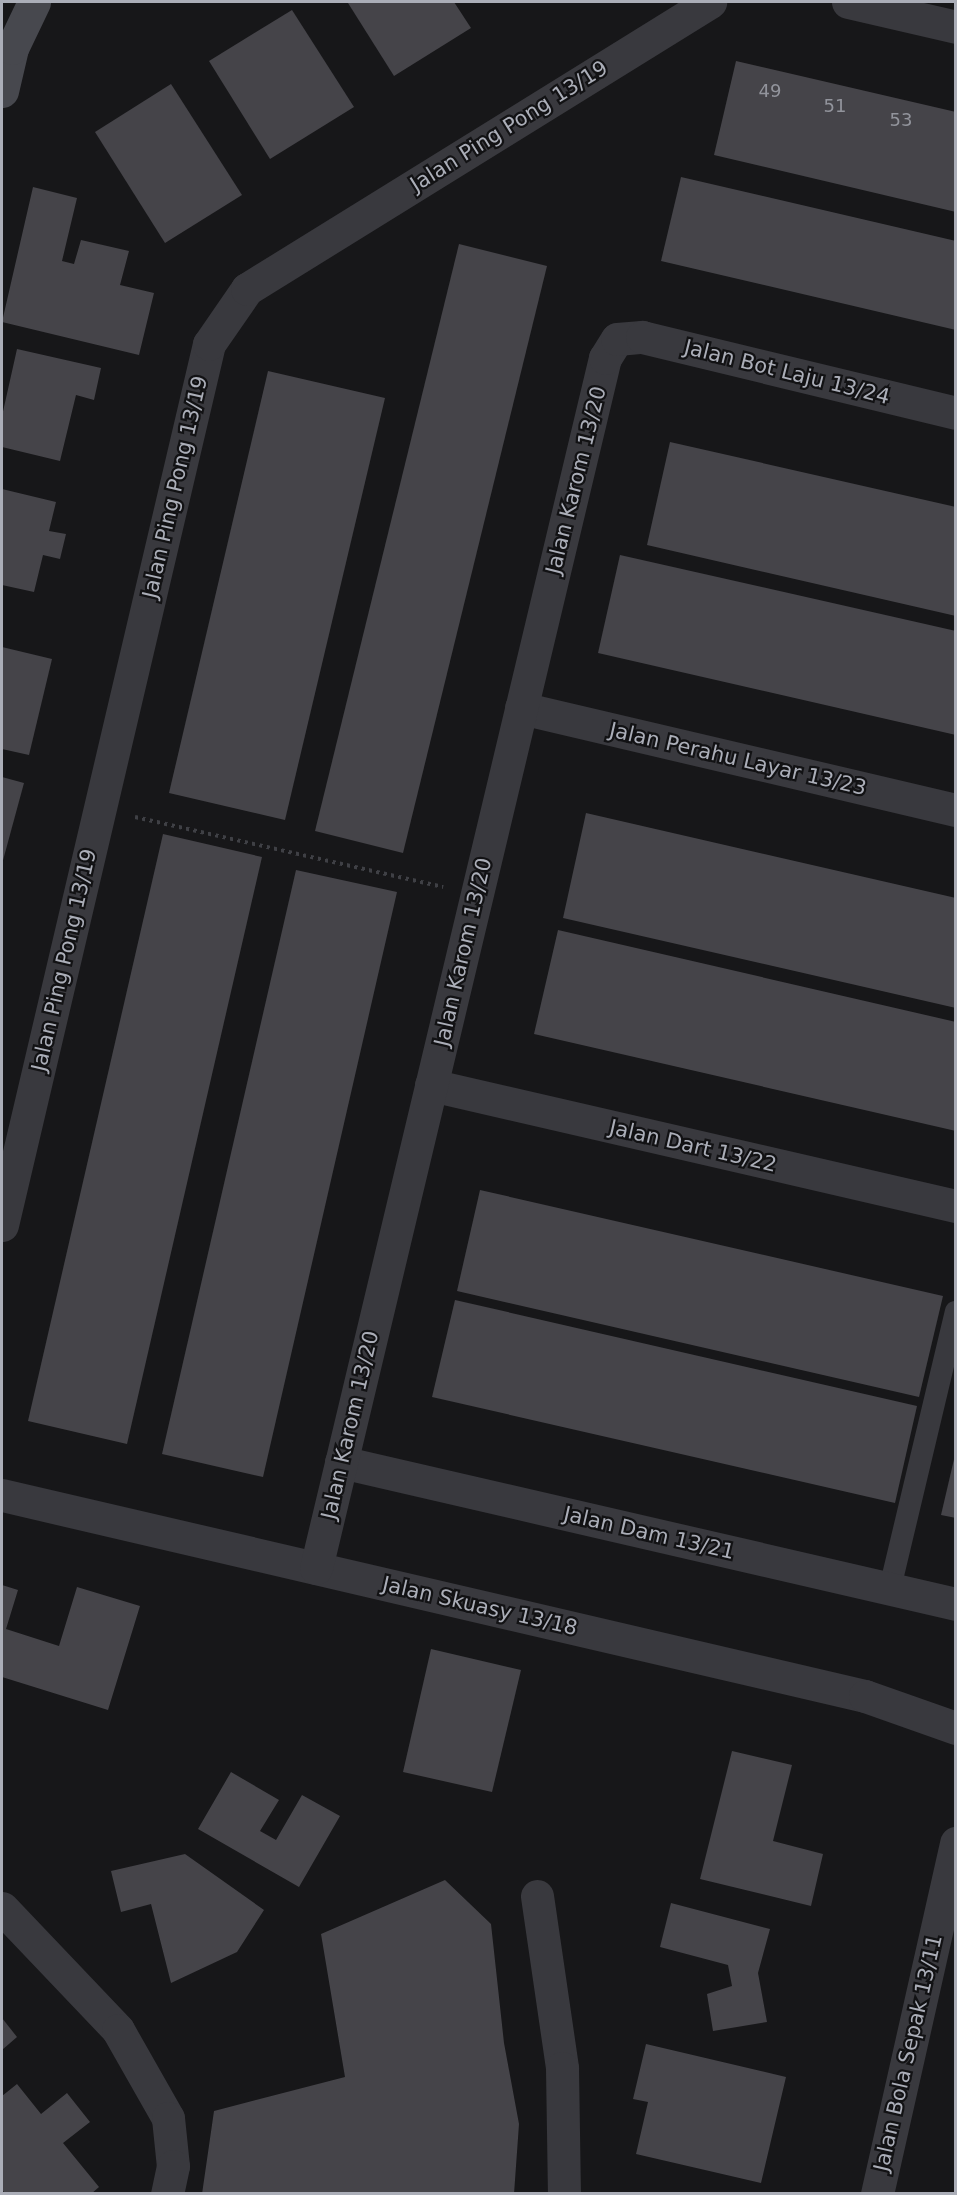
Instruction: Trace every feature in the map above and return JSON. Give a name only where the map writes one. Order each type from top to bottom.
[{"type":"street","points":[[2,91],[12,48],[34,2]]},
{"type":"street","name":"Jalan Ping Pong 13/19","points":[[2,1225],[209,344],[248,289],[710,2]]},
{"type":"street","points":[[848,2],[956,27]]},
{"type":"street","name":"Jalan Bot Laju 13/24","points":[[617,339],[642,337],[956,412]]},
{"type":"street","name":"Jalan Karom 13/20","points":[[316,1568],[605,358],[617,339]]},
{"type":"street","name":"Jalan Perahu Layar 13/23","points":[[521,708],[956,810]]},
{"type":"street","name":"Jalan Dart 13/22","points":[[431,1084],[956,1206]]},
{"type":"street","name":"Jalan Dam 13/21","points":[[341,1462],[956,1604]]},
{"type":"street","name":"Jalan Skuasy 13/18","points":[[2,1495],[866,1696],[956,1728]]},
{"type":"street","name":"Jalan Bola Sepak 13/11","points":[[877,2193],[956,1843]]},
{"type":"street","points":[[537,1896],[562,2068],[564,2193]]},
{"type":"street","points":[[2,1908],[118,2030],[168,2118],[173,2166],[167,2193]]},
{"type":"lane","points":[[890,1588],[956,1312]]},
{"type":"path","points":[[99,809],[476,894]]},
{"type":"building","points":[[454,2],[471,28],[394,76],[348,3]]},
{"type":"building","points":[[292,10],[354,107],[270,159],[209,61]]},
{"type":"building","points":[[736,61],[956,112],[956,212],[714,155]]},
{"type":"building","points":[[171,84],[242,195],[165,243],[95,132]]},
{"type":"building","points":[[681,177],[956,241],[956,330],[661,261]]},
{"type":"building","points":[[33,187],[77,198],[62,261],[74,264],[81,240],[129,251],[120,285],[154,293],[139,355],[2,322]]},
{"type":"building","points":[[459,244],[547,266],[403,853],[315,831]]},
{"type":"building","points":[[17,349],[101,368],[94,400],[76,395],[60,461],[2,447],[2,416]]},
{"type":"building","points":[[268,371],[385,398],[285,820],[169,793]]},
{"type":"building","points":[[670,442],[956,507],[956,616],[647,545]]},
{"type":"building","points":[[2,489],[56,502],[49,531],[66,534],[60,559],[43,555],[34,592],[2,585]]},
{"type":"building","points":[[620,555],[956,631],[956,735],[598,653]]},
{"type":"building","points":[[2,647],[52,659],[29,755],[2,749]]},
{"type":"building","points":[[2,777],[24,783],[2,864]]},
{"type":"building","points":[[586,813],[956,898],[956,1008],[563,918]]},
{"type":"building","points":[[163,834],[262,857],[127,1444],[28,1421]]},
{"type":"building","points":[[296,870],[397,892],[263,1477],[162,1454]]},
{"type":"building","points":[[558,930],[956,1022],[956,1131],[534,1034]]},
{"type":"building","points":[[480,1190],[943,1296],[919,1397],[457,1291]]},
{"type":"building","points":[[455,1300],[917,1406],[895,1503],[432,1397]]},
{"type":"building","points":[[956,1455],[956,1518],[941,1515]]},
{"type":"building","points":[[2,1585],[18,1590],[6,1629],[59,1646],[77,1587],[140,1606],[108,1710],[2,1677]]},
{"type":"building","points":[[431,1649],[521,1670],[492,1792],[403,1772]]},
{"type":"building","points":[[732,1751],[792,1765],[773,1841],[823,1854],[811,1906],[700,1879]]},
{"type":"building","points":[[231,1772],[279,1800],[260,1831],[276,1840],[302,1795],[340,1816],[299,1887],[198,1829]]},
{"type":"building","points":[[185,1854],[264,1910],[237,1952],[171,1983],[151,1904],[121,1912],[111,1871]]},
{"type":"building","points":[[445,1880],[491,1924],[504,2043],[519,2124],[514,2194],[202,2194],[214,2111],[345,2077],[321,1934]]},
{"type":"building","points":[[671,1903],[770,1929],[758,1973],[767,2022],[713,2031],[707,1994],[732,1986],[728,1965],[660,1947]]},
{"type":"building","points":[[2,2018],[17,2037],[2,2050]]},
{"type":"building","points":[[646,2044],[786,2077],[761,2183],[636,2154],[648,2102],[633,2099]]},
{"type":"building","points":[[17,2084],[41,2114],[67,2093],[90,2122],[63,2143],[99,2187],[91,2194],[5,2194],[2,2189],[2,2096]]}]
